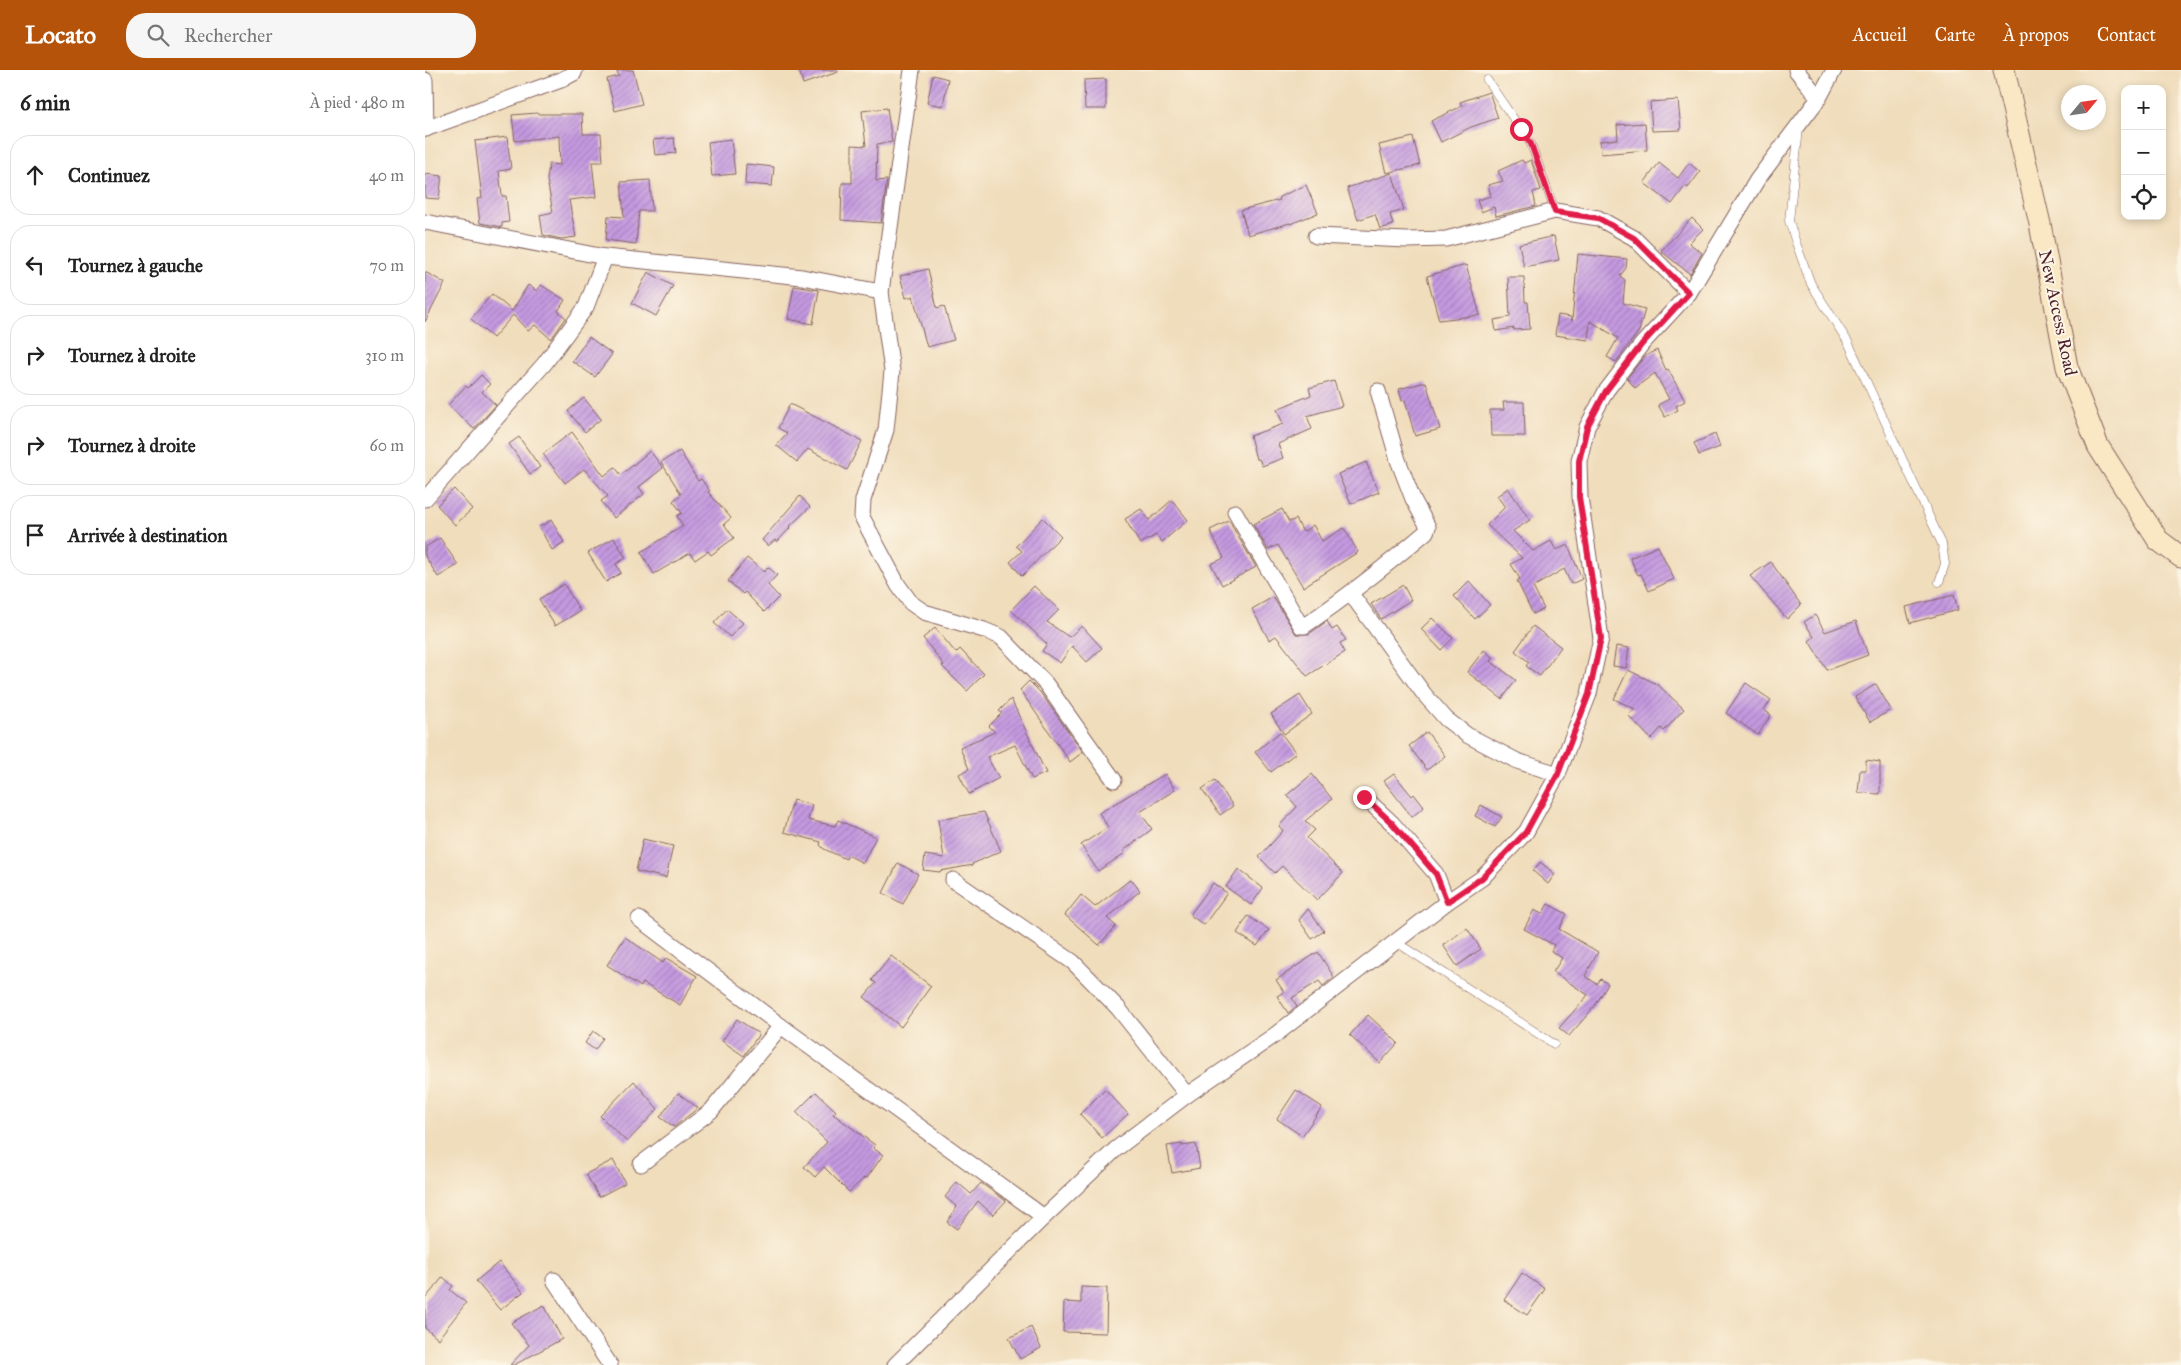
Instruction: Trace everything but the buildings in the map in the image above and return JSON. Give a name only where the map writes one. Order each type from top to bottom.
[{"type":"main road","name":"New Access Road","points":[[2005,70],[2039,224],[2067,367],[2097,446],[2158,540],[2181,557]]},
{"type":"street","points":[[425,80],[425,129],[561,80],[575,70]]},
{"type":"street","points":[[912,70],[881,292],[892,371],[886,430],[863,500],[862,517],[897,585],[911,603],[924,612],[1001,637],[1046,684],[1114,780]]},
{"type":"street","points":[[1796,70],[1819,98]]},
{"type":"street","points":[[895,1365],[1044,1217],[1116,1149],[1187,1094],[1275,1035],[1447,902],[1482,878],[1526,832],[1558,774],[1589,694],[1601,638],[1579,497],[1579,461],[1587,427],[1606,391],[1642,344],[1689,293],[1757,180],[1800,126],[1819,98],[1834,70]]},
{"type":"street","points":[[1316,236],[1407,240],[1446,239],[1555,212],[1598,218],[1634,238],[1689,293]]},
{"type":"street","points":[[425,222],[605,257],[674,262],[803,277],[881,292]]},
{"type":"street","points":[[425,499],[545,363],[586,307],[605,257]]},
{"type":"street","points":[[1235,512],[1301,626],[1304,626],[1351,594],[1426,532],[1428,527],[1413,499],[1398,460],[1379,390]]},
{"type":"street","points":[[1351,594],[1424,694],[1446,720],[1467,735],[1517,761],[1558,774]]},
{"type":"street","points":[[1364,797],[1392,823],[1436,874],[1447,902]]},
{"type":"street","points":[[953,880],[1073,962],[1118,1008],[1187,1094]]},
{"type":"street","points":[[639,919],[781,1026],[1044,1217]]},
{"type":"street","points":[[641,1164],[711,1111],[781,1026]]},
{"type":"street","points":[[554,1280],[610,1365]]},
{"type":"lane","points":[[1487,80],[1531,144],[1555,212]]},
{"type":"lane","points":[[1800,126],[1789,221],[1796,244],[1811,284],[1848,342],[1942,544],[1945,564],[1939,582]]},
{"type":"lane","points":[[1396,942],[1554,1044]]},
{"type":"route","points":[[1364,797],[1392,823],[1436,874],[1447,902],[1482,878],[1526,832],[1558,774],[1589,694],[1601,638],[1593,575],[1579,497],[1579,461],[1587,427],[1606,391],[1642,344],[1689,293],[1634,238],[1598,218],[1555,212],[1531,144],[1521,129]]}]
